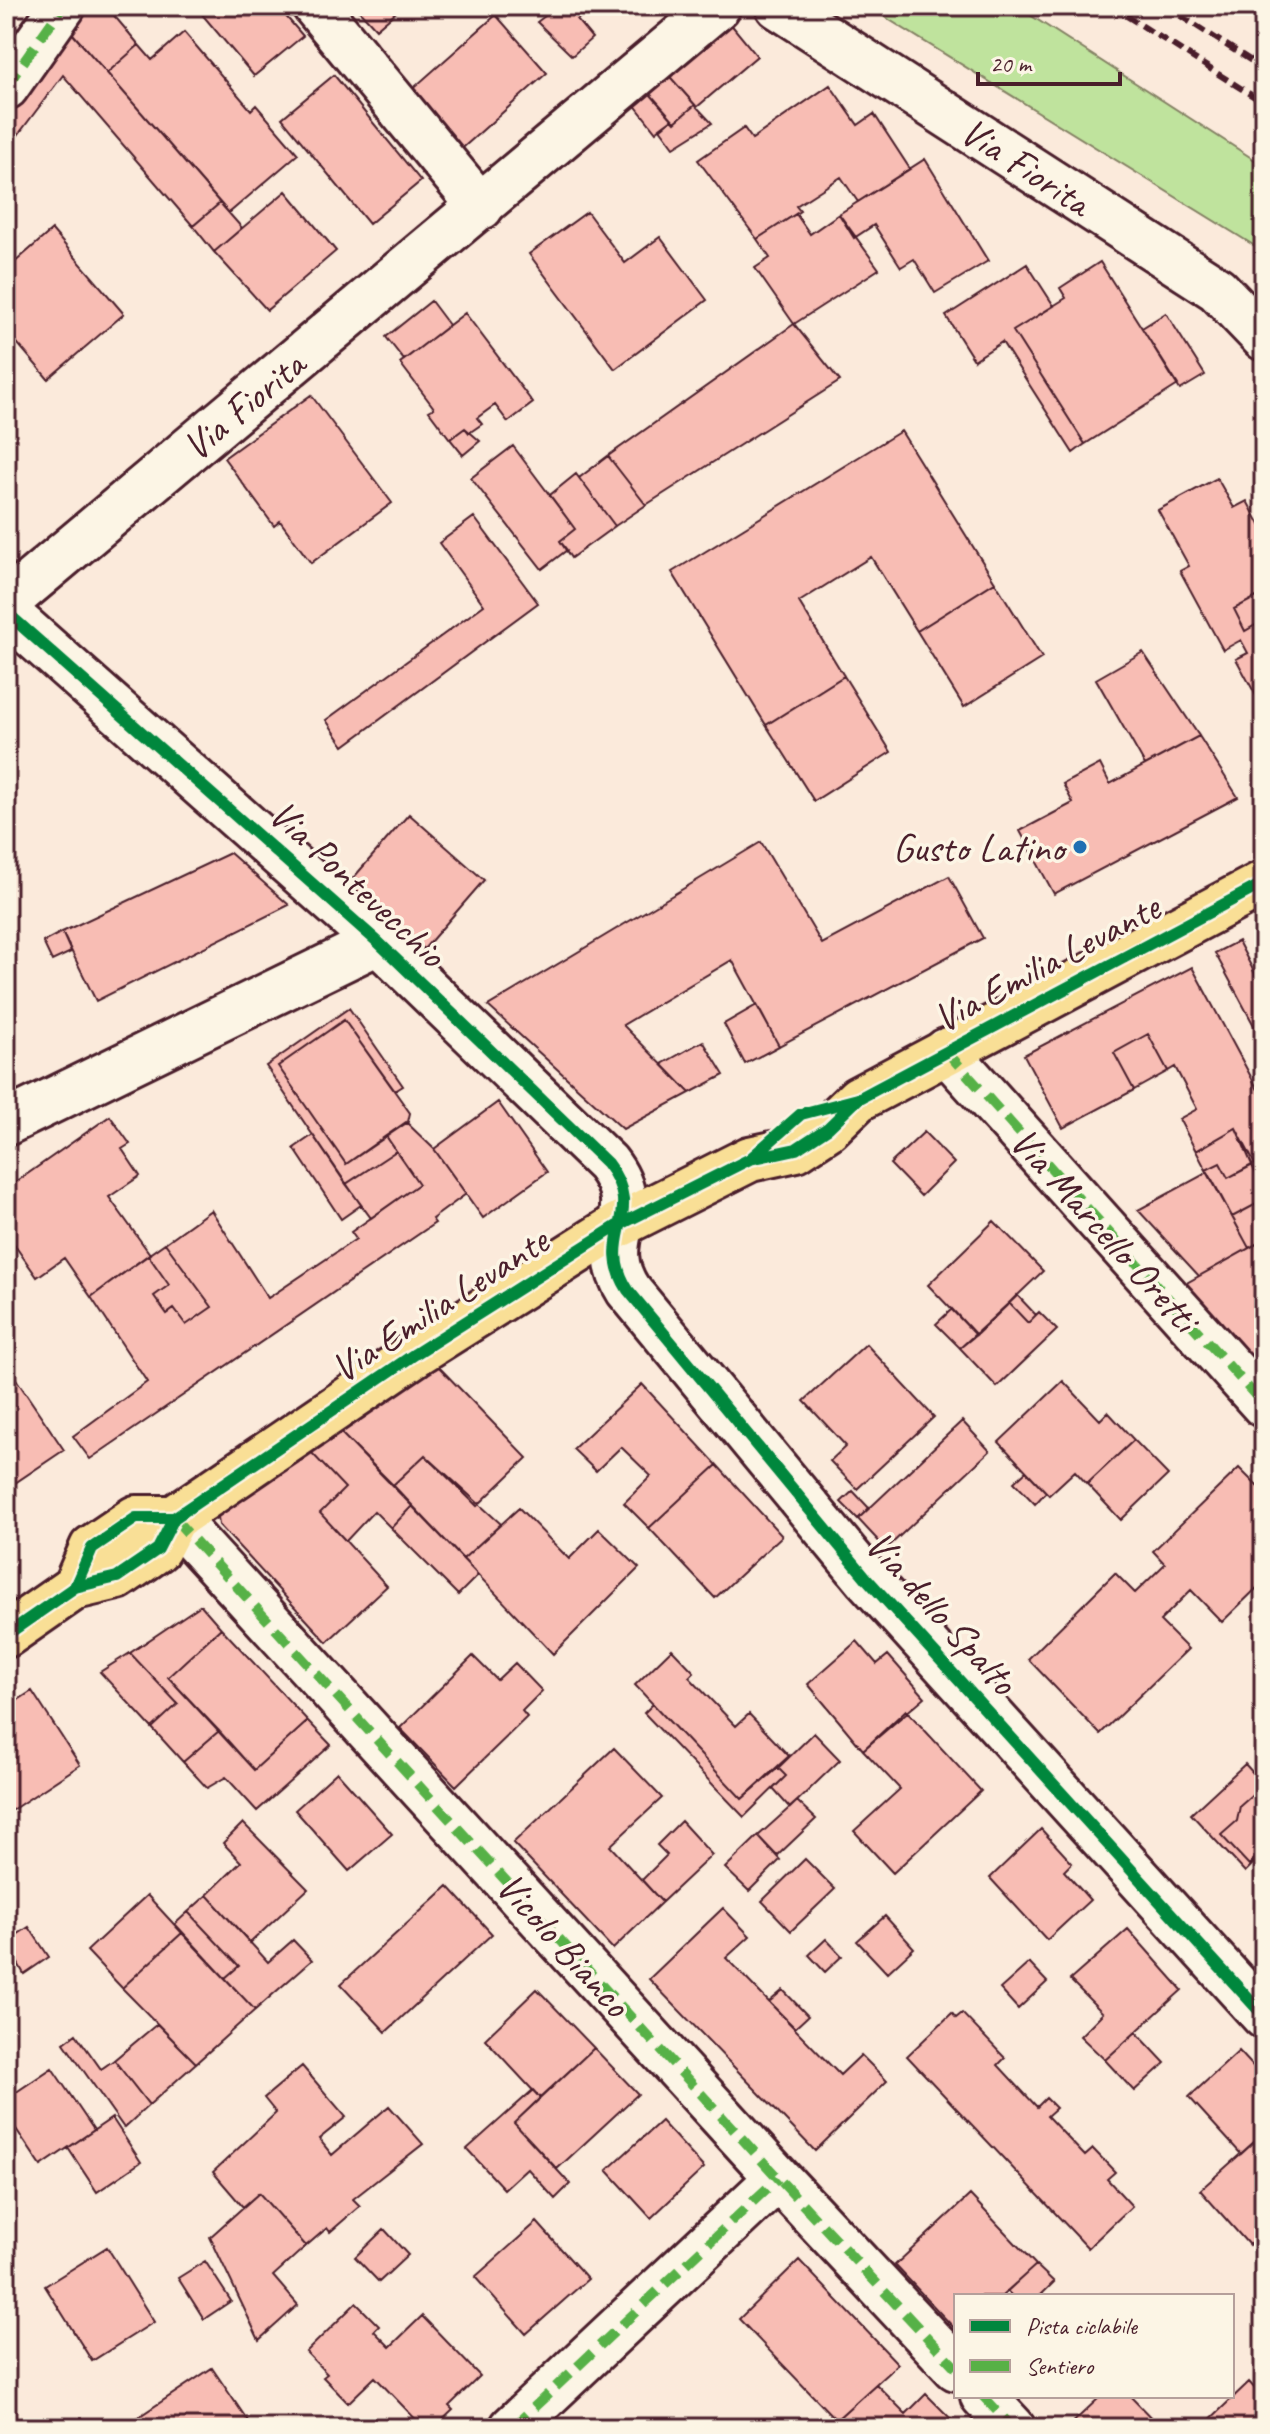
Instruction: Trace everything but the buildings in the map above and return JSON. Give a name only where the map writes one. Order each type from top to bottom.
[{"type":"main road","name":"Via Emilia Levante","points":[[174,1518],[415,1354],[617,1226],[750,1159],[801,1114],[858,1099],[1264,883]]},
{"type":"main road","points":[[6,1635],[75,1587],[92,1548],[136,1518],[174,1518]]},
{"type":"street","points":[[6,87],[63,6]]},
{"type":"street","points":[[315,6],[481,207]]},
{"type":"street","name":"Via Fiorita","points":[[6,603],[718,6]]},
{"type":"street","name":"Via Fiorita","points":[[778,6],[1217,289],[1264,338]]},
{"type":"street","name":"Via Pontevecchio","points":[[6,612],[378,942],[607,1163],[620,1180],[625,1197],[624,1215],[617,1226]]},
{"type":"street","points":[[6,1123],[378,942]]},
{"type":"street","name":"Via Marcello Oretti","points":[[946,1051],[1264,1405]]},
{"type":"street","name":"Via dello Spalto","points":[[617,1226],[616,1264],[628,1290],[867,1579],[1264,2016]]},
{"type":"street","name":"Vicolo Bianco","points":[[174,1518],[954,2366]]},
{"type":"street","points":[[512,2428],[778,2178]]},
{"type":"street","points":[[985,2398],[1013,2428]]},
{"type":"green space","points":[[867,6],[1016,6],[1264,166],[1264,246],[1255,246]]},
{"type":"railway","points":[[1111,6],[1264,103]]},
{"type":"railway","points":[[1165,6],[1264,69]]},
{"type":"marked path","points":[[6,87],[63,6]]},
{"type":"marked path","points":[[946,1051],[1264,1405]]},
{"type":"marked path","points":[[174,1518],[954,2366]]},
{"type":"marked path","points":[[512,2428],[778,2178]]},
{"type":"marked path","points":[[985,2398],[1013,2428]]},
{"type":"cycle path","points":[[6,612],[378,942],[607,1163],[623,1197],[616,1255],[628,1290],[867,1579],[1264,2016]]},
{"type":"cycle path","points":[[6,1635],[75,1587],[117,1577],[158,1549],[174,1518],[415,1354],[617,1226],[750,1159],[796,1149],[828,1128],[858,1099],[1264,883]]},
{"type":"cycle path","points":[[750,1159],[801,1114],[858,1099]]},
{"type":"cycle path","points":[[75,1587],[92,1548],[136,1518],[174,1518]]},
{"type":"place","name":"Gusto Latino","points":[[1080,847]]}]
